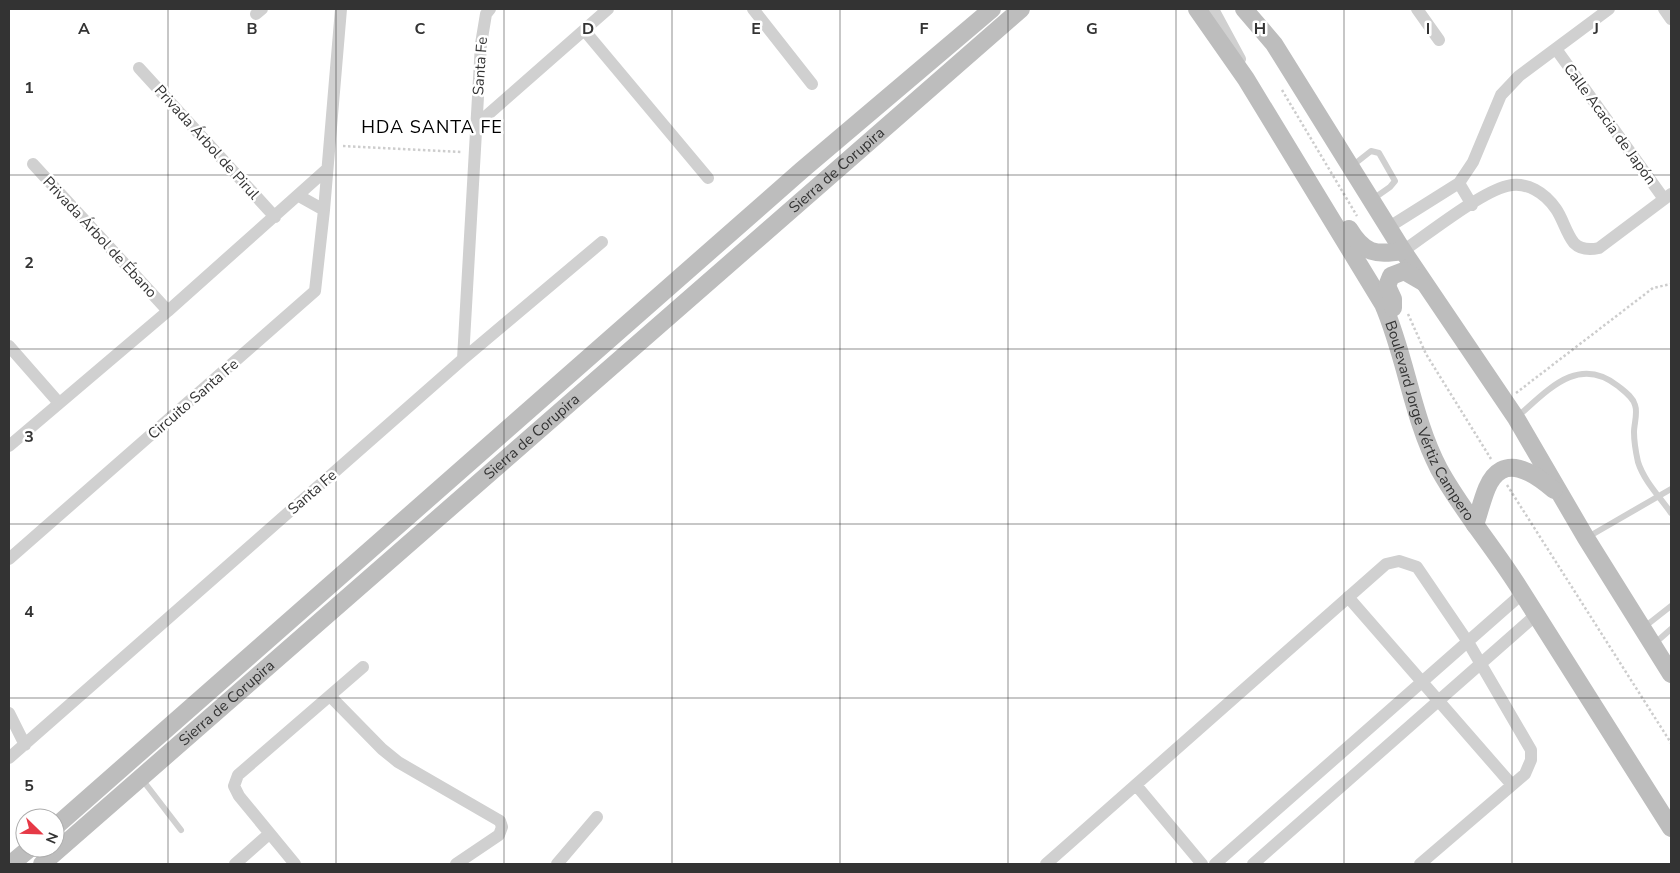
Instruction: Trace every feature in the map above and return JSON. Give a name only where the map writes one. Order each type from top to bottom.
[{"type":"street","name":"Circuito Santa Fe","points":[[9,559],[309,298],[314,291],[324,210],[340,9]]},
{"type":"street","name":"Santa Fe","points":[[476,125],[481,44],[486,14],[490,9]]},
{"type":"street","points":[[463,359],[476,125],[608,9]]},
{"type":"street","points":[[753,9],[812,84]]},
{"type":"street","name":"Sierra de Corupira","points":[[65,818],[802,170],[992,9]]},
{"type":"street","name":"Sierra de Corupira","points":[[42,864],[1021,9]]},
{"type":"street","name":"Boulevard Jorge Vértiz Campero","points":[[1197,9],[1246,80],[1383,304],[1389,317],[1428,446],[1439,468],[1475,525],[1523,593],[1671,828]]},
{"type":"street","points":[[1213,9],[1238,54],[1246,80]]},
{"type":"street","points":[[1244,9],[1274,44]]},
{"type":"street","points":[[1255,9],[1274,44],[1403,250],[1516,418],[1586,538],[1667,664]]},
{"type":"street","points":[[1418,9],[1439,40]]},
{"type":"street","points":[[1389,227],[1459,183],[1473,162],[1501,95],[1519,76],[1609,9]]},
{"type":"street","points":[[1664,9],[1671,19]]},
{"type":"street","points":[[584,30],[708,178]]},
{"type":"street","name":"Calle Acacia de Japón","points":[[1556,49],[1668,196]]},
{"type":"street","name":"Privada Árbol de Pirul","points":[[139,68],[275,217]]},
{"type":"street","name":"Privada Árbol de Ébano","points":[[33,164],[168,310]]},
{"type":"street","points":[[9,446],[275,217],[326,170]]},
{"type":"street","points":[[1459,183],[1472,205]]},
{"type":"street","points":[[1314,190],[1332,202],[1362,247],[1379,252],[1403,250],[1472,205],[1506,186],[1527,186],[1538,191],[1556,209],[1574,242],[1589,250],[1599,248],[1668,196]]},
{"type":"street","points":[[299,196],[324,210]]},
{"type":"street","name":"Santa Fe","points":[[9,758],[463,359],[602,242]]},
{"type":"street","points":[[1389,317],[1394,304],[1387,286],[1391,276],[1404,271],[1426,284]]},
{"type":"street","points":[[9,346],[59,403]]},
{"type":"street","points":[[1475,525],[1487,488],[1499,472],[1509,468],[1530,471],[1566,501]]},
{"type":"street","points":[[1046,864],[1386,564],[1399,561],[1417,567],[1468,642],[1531,750],[1531,760],[1525,774],[1420,864]]},
{"type":"street","points":[[1215,864],[1523,593]]},
{"type":"street","points":[[1348,597],[1512,785]]},
{"type":"street","points":[[1253,864],[1536,615]]},
{"type":"street","points":[[295,864],[238,796],[234,786],[238,775],[363,667]]},
{"type":"street","points":[[330,696],[382,749],[398,762],[500,821],[502,827],[499,835],[456,864]]},
{"type":"street","points":[[9,713],[24,745]]},
{"type":"street","points":[[113,777],[124,792]]},
{"type":"street","points":[[1136,785],[1202,864]]},
{"type":"street","points":[[557,864],[597,817]]},
{"type":"street","points":[[236,864],[269,834]]},
{"type":"street","points":[[1060,864],[1066,847]]},
{"type":"lane","points":[[1352,166],[1375,150],[1394,176],[1395,181],[1390,187],[1372,200]]},
{"type":"lane","points":[[1516,418],[1557,383],[1575,374],[1593,373],[1609,379],[1629,394],[1636,405],[1634,433],[1638,461],[1643,473],[1671,513]]},
{"type":"lane","points":[[1586,538],[1671,489]]},
{"type":"lane","points":[[1643,628],[1671,606]]},
{"type":"lane","points":[[1653,644],[1671,629]]},
{"type":"lane","points":[[141,777],[181,830]]},
{"type":"path","points":[[1278,82],[1359,218]]},
{"type":"path","points":[[329,146],[475,153]]},
{"type":"path","points":[[1505,402],[1653,288],[1671,284]]},
{"type":"path","points":[[1407,311],[1426,354],[1671,743]]},
{"type":"district","name":"HDA SANTA FE","points":[[432,127]]}]
